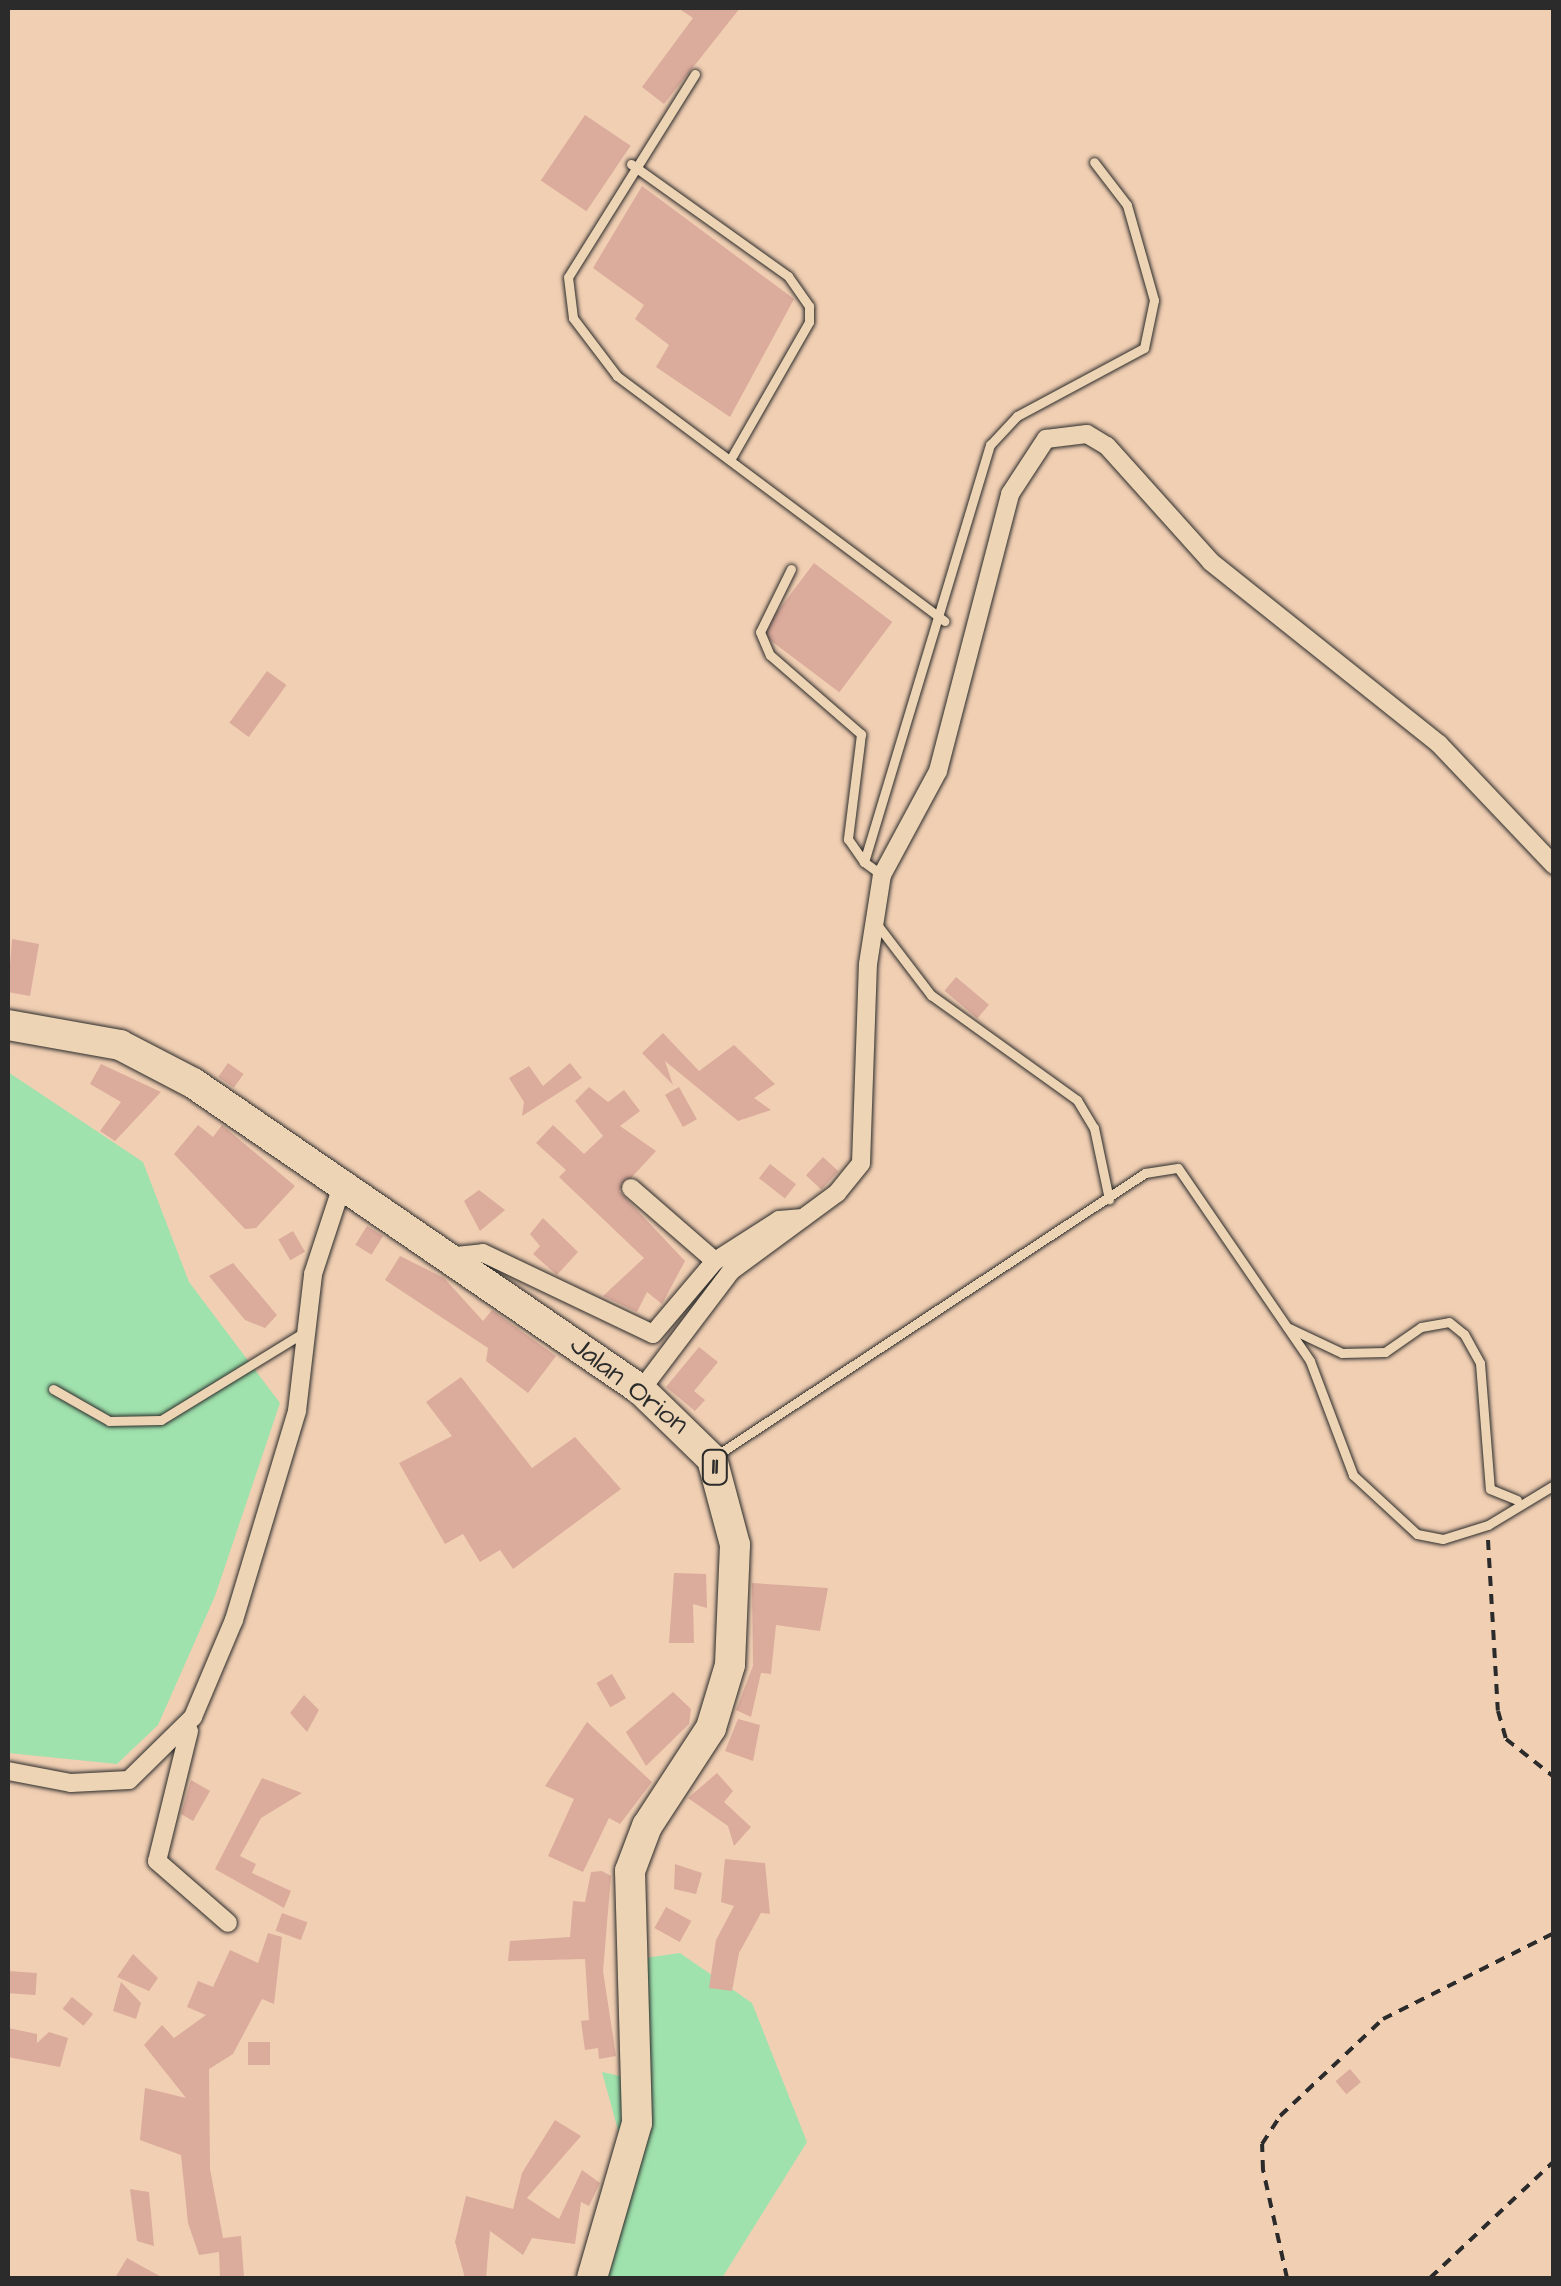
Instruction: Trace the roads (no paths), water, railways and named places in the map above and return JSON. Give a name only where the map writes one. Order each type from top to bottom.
[{"type":"highway","name":"Jalan Orion","points":[[8,1024],[152,1059],[456,1256],[641,1390],[712,1459],[735,1545],[730,1665],[711,1728],[647,1826],[630,1871],[637,2122],[592,2278]]},
{"type":"street","points":[[641,1390],[731,1271],[806,1218],[854,1177],[864,1155],[874,915],[882,875],[938,771],[1015,480],[1039,444],[1063,432],[1107,446],[1211,562],[1439,744],[1554,866]]},
{"type":"street","points":[[228,1923],[166,1878],[157,1861],[193,1716],[234,1620],[297,1410],[324,1227],[343,1183]]},
{"type":"street","points":[[632,1188],[715,1261]]},
{"type":"street","points":[[456,1256],[484,1253],[642,1334],[665,1328],[715,1261],[779,1220],[806,1218]]},
{"type":"street","points":[[8,1771],[71,1783],[129,1780],[193,1716]]},
{"type":"lane","points":[[696,74],[631,164],[568,277],[573,318],[617,376],[944,621]]},
{"type":"lane","points":[[864,862],[944,621],[982,465],[1002,427],[1144,348],[1154,300],[1127,206],[1094,162]]},
{"type":"lane","points":[[631,164],[788,276],[809,306],[809,322],[730,460]]},
{"type":"lane","points":[[791,569],[760,632],[770,655],[861,734],[848,839],[864,862],[882,875]]},
{"type":"lane","points":[[874,915],[885,944],[931,995],[1077,1100],[1094,1128],[1109,1199]]},
{"type":"lane","points":[[712,1459],[1158,1168],[1192,1178],[1280,1324],[1310,1361],[1352,1475],[1417,1534],[1442,1539],[1488,1525],[1517,1500],[1554,1485]]},
{"type":"lane","points":[[1280,1324],[1342,1353],[1385,1352],[1421,1326],[1449,1322],[1464,1334],[1480,1364],[1490,1488],[1517,1500]]},
{"type":"lane","points":[[53,1389],[110,1420],[161,1420],[308,1329]]}]
